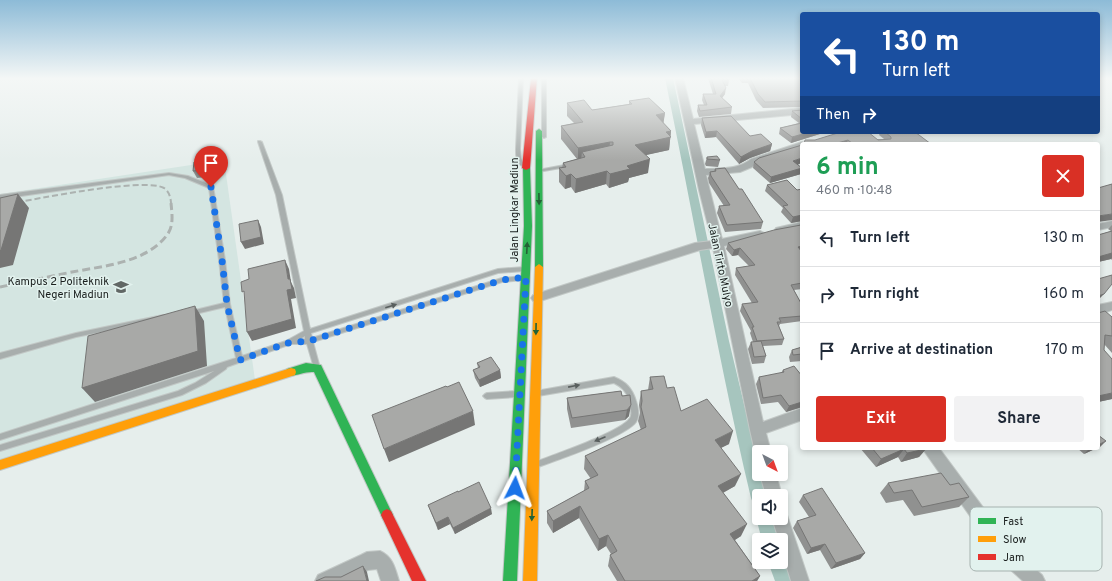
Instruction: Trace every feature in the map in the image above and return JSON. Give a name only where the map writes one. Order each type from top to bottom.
[{"type":"main road","name":"Jalan Lingkar Madiun","points":[[530,581],[533,466],[527,394],[526,273],[528,226],[526,165],[532,105]]},
{"type":"main road","name":"Jalan Lingkar Madiun","points":[[510,581],[537,298],[540,226],[538,167],[541,105]]},
{"type":"main road","points":[[0,464],[306,367],[317,368],[419,581]]},
{"type":"street","name":"Jalan Tirto Mulyo","points":[[685,105],[761,445]]},
{"type":"street","points":[[689,122],[800,111]]},
{"type":"street","points":[[701,172],[749,167],[754,161],[800,146]]},
{"type":"street","points":[[1100,227],[1112,224]]},
{"type":"street","points":[[537,298],[699,246],[717,244],[800,225]]},
{"type":"street","points":[[1100,309],[1112,306]]},
{"type":"street","points":[[757,430],[800,415]]},
{"type":"street","points":[[931,450],[973,507]]},
{"type":"street","points":[[782,525],[800,581]]},
{"type":"street","points":[[324,581],[367,561],[380,560],[385,565],[390,581]]},
{"type":"street","points":[[1025,571],[1036,581]]},
{"type":"lane","points":[[520,105],[518,149],[519,158],[526,165]]},
{"type":"lane","points":[[260,142],[279,195],[307,332],[317,368]]},
{"type":"lane","points":[[538,167],[574,164]]},
{"type":"lane","points":[[0,197],[145,176],[169,174],[199,181],[211,187],[227,304],[240,360]]},
{"type":"lane","points":[[0,437],[240,360],[288,343],[307,332],[498,272],[526,273]]},
{"type":"lane","points":[[288,343],[309,341],[526,273]]},
{"type":"lane","points":[[418,297],[421,306]]},
{"type":"lane","points":[[186,314],[200,312],[227,304]]},
{"type":"lane","points":[[0,356],[76,335],[151,318],[172,315]]},
{"type":"lane","points":[[0,448],[180,393],[196,387],[209,379],[227,364]]},
{"type":"lane","points":[[487,396],[527,394],[614,380],[625,384],[630,392],[635,411],[633,420],[621,431],[533,466]]},
{"type":"shaded area","name":"Kampus 2 Politeknik Negeri Madiun","points":[[224,160],[255,380],[0,461],[0,194]]},
{"type":"building","points":[[569,105],[588,105],[592,110],[625,105],[657,105],[665,113],[656,115],[671,131],[666,132],[671,137],[635,145],[650,159],[627,166],[630,169],[610,174],[607,171],[576,179],[571,174],[566,176],[559,168],[566,167],[563,163],[585,157],[582,152],[613,145],[613,142],[610,142],[578,148],[561,126],[583,122]]},
{"type":"building","points":[[698,105],[730,105],[732,107],[700,111]]},
{"type":"building","points":[[800,110],[800,117],[792,111]]},
{"type":"building","points":[[731,116],[750,136],[761,134],[772,144],[752,151],[741,157],[717,131],[706,132],[702,118]]},
{"type":"building","points":[[800,123],[800,134],[803,134],[792,137],[780,128]]},
{"type":"building","points":[[834,134],[870,134],[878,140],[891,139],[887,134],[918,134],[928,142],[850,142],[848,140],[841,142],[804,142],[805,140],[815,140]]},
{"type":"building","points":[[800,146],[800,159],[793,161],[800,166],[800,169],[771,177],[754,162],[759,158]]},
{"type":"building","points":[[717,156],[720,160],[707,159],[707,157]]},
{"type":"building","points":[[212,159],[211,169],[193,171],[194,162]]},
{"type":"building","points":[[725,168],[739,189],[742,189],[763,222],[727,225],[719,206],[730,205],[711,176],[710,172],[716,171],[715,169]]},
{"type":"building","points":[[787,180],[797,190],[800,189],[800,215],[793,217],[783,206],[788,205],[767,185]]},
{"type":"building","points":[[1112,184],[1112,214],[1100,216],[1100,187]]},
{"type":"building","points":[[18,194],[1,250],[0,251],[0,198]]},
{"type":"building","points":[[258,220],[261,237],[241,242],[239,224]]},
{"type":"building","points":[[800,225],[800,246],[798,247],[800,250],[800,283],[791,285],[800,301],[800,316],[779,318],[781,322],[777,322],[784,339],[757,341],[752,327],[754,327],[742,304],[758,302],[736,268],[755,265],[740,248],[734,250],[728,243],[774,230]]},
{"type":"building","points":[[1112,231],[1112,253],[1100,256],[1100,234]]},
{"type":"building","points":[[285,260],[288,279],[290,279],[292,289],[287,290],[292,319],[247,332],[244,291],[242,292],[241,282],[249,279],[248,269]]},
{"type":"building","points":[[1112,275],[1112,284],[1104,294],[1100,295],[1100,278]]},
{"type":"building","points":[[195,306],[198,351],[82,388],[88,336]]},
{"type":"building","points":[[1105,311],[1112,317],[1112,336],[1105,335],[1104,350],[1112,359],[1112,393],[1100,396],[1100,312]]},
{"type":"building","points":[[761,341],[766,356],[754,357],[751,342]]},
{"type":"building","points":[[800,348],[800,354],[793,355],[792,350]]},
{"type":"building","points":[[491,357],[500,370],[479,380],[473,370],[480,367],[477,363]]},
{"type":"building","points":[[794,366],[800,374],[800,403],[789,406],[781,395],[763,398],[759,377],[784,372],[783,370]]},
{"type":"building","points":[[664,376],[667,388],[674,387],[681,411],[707,399],[733,431],[715,440],[741,474],[718,486],[747,524],[730,534],[752,565],[752,569],[755,569],[760,576],[752,581],[625,581],[610,555],[617,551],[608,535],[599,539],[580,506],[553,521],[547,511],[589,488],[585,481],[598,475],[585,456],[646,427],[641,407],[641,391],[653,389],[650,377]]},
{"type":"building","points":[[459,382],[473,411],[384,449],[372,415]]},
{"type":"building","points":[[621,391],[622,396],[630,395],[631,405],[627,410],[572,418],[567,398]]},
{"type":"building","points":[[1100,436],[1106,441],[1100,444]]},
{"type":"building","points":[[874,450],[902,450],[881,459]]},
{"type":"building","points":[[905,450],[921,450],[907,453]]},
{"type":"building","points":[[941,473],[950,485],[959,483],[969,497],[922,507],[912,490],[894,493],[888,483]]},
{"type":"building","points":[[479,482],[491,508],[453,528],[448,517],[436,523],[428,505]]},
{"type":"building","points":[[822,488],[865,553],[836,563],[825,544],[811,548],[797,521],[816,515],[803,495]]},
{"type":"building","points":[[363,566],[367,581],[316,581],[325,577],[341,577]]},
{"type":"waterway","points":[[675,105],[734,394],[757,489]]},
{"type":"waterway","points":[[766,525],[768,533]]},
{"type":"waterway","points":[[780,569],[784,581]]},
{"type":"railway","points":[[10,204],[89,190],[135,185],[152,185],[164,188],[171,199],[171,203]]},
{"type":"railway","points":[[10,204],[15,203]]},
{"type":"railway","points":[[0,287],[123,262],[148,252],[167,235],[171,228],[171,203]]},
{"type":"railway","points":[[0,205],[10,204]]},
{"type":"traffic: fast","points":[[539,131],[539,267]]},
{"type":"traffic: fast","points":[[510,581],[528,226],[526,168]]},
{"type":"traffic: fast","points":[[291,372],[306,367],[317,368],[387,515]]},
{"type":"traffic: slow","points":[[530,581],[539,267]]},
{"type":"traffic: slow","points":[[0,465],[291,372]]},
{"type":"traffic: jam","points":[[526,168],[532,105]]},
{"type":"traffic: jam","points":[[387,515],[419,581]]},
{"type":"place","name":"Kampus 2 Politeknik Negeri Madiun","points":[[121,287]]},
{"type":"route","points":[[211,187],[227,304],[240,360],[288,343],[309,341],[502,280],[526,277],[515,488]]}]
